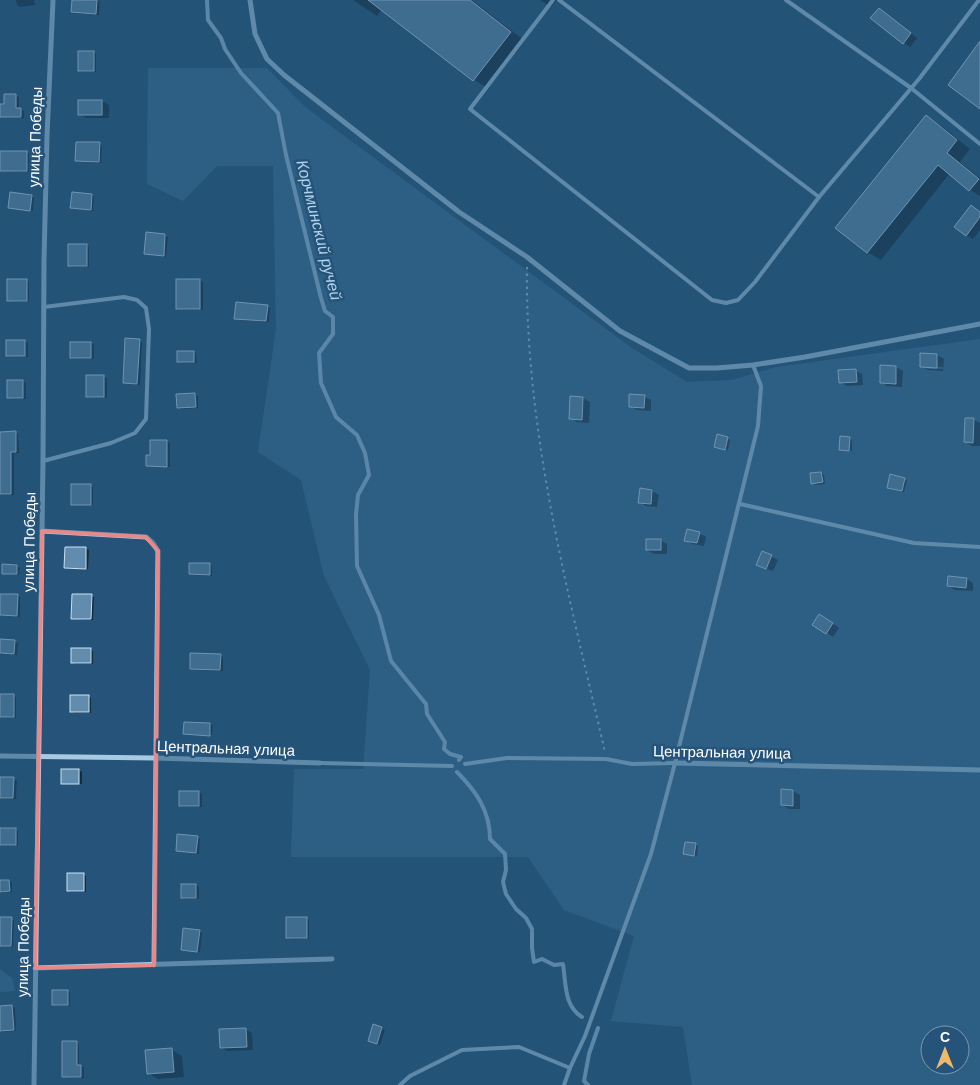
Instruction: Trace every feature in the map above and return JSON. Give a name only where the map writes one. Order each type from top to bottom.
[{"type":"street","name":"улица Победы","points":[[34,1085],[44,307],[47,136],[53,0]]},
{"type":"street","points":[[250,0],[255,34],[267,59],[284,75],[459,212],[527,257],[620,331],[689,368],[753,365],[806,357],[980,324]]},
{"type":"street","points":[[42,530],[146,537],[158,551],[154,965]]},
{"type":"street","name":"Центральная улица","points":[[0,756],[320,763]]},
{"type":"street","name":"Центральная улица","points":[[675,763],[980,770]]},
{"type":"street","points":[[35,968],[332,959]]},
{"type":"lane","points":[[553,0],[470,108],[712,300],[726,303],[738,300],[755,282],[819,197],[911,88],[979,0]]},
{"type":"lane","points":[[559,0],[819,197]]},
{"type":"lane","points":[[786,0],[911,88],[980,144]]},
{"type":"lane","points":[[43,461],[112,443],[135,433],[146,419],[149,329],[146,308],[137,300],[124,297],[44,307]]},
{"type":"lane","points":[[564,1085],[585,1036],[651,854],[675,763],[758,426],[760,386],[753,365]]},
{"type":"lane","points":[[740,504],[914,542],[980,547]]},
{"type":"lane","name":"Центральная улица","points":[[465,764],[507,758],[606,759],[632,764],[675,763]]},
{"type":"lane","name":"Центральная улица","points":[[320,763],[452,766]]},
{"type":"lane","points":[[400,1085],[410,1076],[462,1050],[519,1047],[570,1068]]},
{"type":"path","points":[[527,257],[527,313],[532,385],[541,448],[558,548],[606,759]]},
{"type":"highlighted area","points":[[42,531],[146,537],[158,551],[154,965],[35,968]]},
{"type":"shaded area","points":[[148,68],[267,68],[305,107],[632,348],[687,382],[732,380],[776,367],[980,339],[980,1085],[692,1085],[683,1027],[611,1021],[634,936],[564,910],[528,857],[291,857],[294,769],[363,769],[370,670],[324,576],[301,480],[258,452],[276,329],[273,166],[217,166],[183,201],[147,184]]},
{"type":"shaded area","points":[[0,969],[12,978],[15,991],[0,992]]},
{"type":"building","points":[[72,0],[97,0],[96,14],[71,12]]},
{"type":"building","points":[[368,0],[470,0],[511,32],[473,81]]},
{"type":"building","points":[[879,8],[911,33],[903,44],[870,18]]},
{"type":"building","points":[[980,41],[980,109],[948,85]]},
{"type":"building","points":[[78,51],[94,51],[94,71],[78,71]]},
{"type":"building","points":[[4,94],[16,94],[16,108],[21,108],[21,117],[0,117],[0,104],[4,104]]},
{"type":"building","points":[[78,100],[102,100],[102,115],[78,115]]},
{"type":"building","points":[[926,115],[957,140],[947,153],[979,179],[969,191],[938,165],[867,253],[835,228]]},
{"type":"building","points":[[76,142],[100,142],[99,162],[75,161]]},
{"type":"building","points":[[0,151],[27,151],[27,171],[0,171]]},
{"type":"building","points":[[10,192],[32,195],[30,211],[8,208]]},
{"type":"building","points":[[72,192],[92,194],[91,210],[70,208]]},
{"type":"building","points":[[971,205],[980,212],[980,217],[966,236],[954,227]]},
{"type":"building","points":[[146,232],[165,234],[164,256],[144,254]]},
{"type":"building","points":[[68,244],[87,244],[87,266],[68,266]]},
{"type":"building","points":[[7,279],[27,279],[27,301],[7,301]]},
{"type":"building","points":[[176,279],[200,279],[200,309],[176,309]]},
{"type":"building","points":[[236,302],[268,305],[266,321],[234,319]]},
{"type":"building","points":[[125,338],[140,339],[137,384],[123,383]]},
{"type":"building","points":[[6,340],[25,340],[25,356],[6,356]]},
{"type":"building","points":[[70,342],[91,342],[91,358],[70,358]]},
{"type":"building","points":[[177,351],[194,351],[194,362],[177,362]]},
{"type":"building","points":[[920,353],[937,354],[937,368],[920,367]]},
{"type":"building","points":[[880,365],[896,366],[896,384],[880,383]]},
{"type":"building","points":[[856,369],[857,382],[839,383],[838,370]]},
{"type":"building","points":[[86,375],[104,375],[104,397],[86,397]]},
{"type":"building","points":[[7,380],[23,380],[23,398],[7,398]]},
{"type":"building","points":[[195,393],[196,407],[177,408],[176,394]]},
{"type":"building","points":[[629,394],[645,395],[644,408],[629,407]]},
{"type":"building","points":[[570,396],[583,397],[582,420],[569,419]]},
{"type":"building","points":[[965,418],[974,418],[973,443],[964,442]]},
{"type":"building","points":[[16,431],[16,452],[11,452],[11,494],[0,494],[0,432]]},
{"type":"building","points":[[717,434],[728,437],[725,450],[714,447]]},
{"type":"building","points":[[840,436],[850,437],[849,451],[839,450]]},
{"type":"building","points":[[150,440],[167,440],[167,467],[146,466],[146,455],[150,455]]},
{"type":"building","points":[[821,472],[823,482],[811,484],[810,473]]},
{"type":"building","points":[[890,474],[905,478],[902,491],[887,488]]},
{"type":"building","points":[[71,484],[91,484],[91,505],[71,505]]},
{"type":"building","points":[[640,488],[652,490],[651,504],[638,503]]},
{"type":"building","points":[[687,529],[700,532],[697,543],[684,541]]},
{"type":"building","points":[[646,539],[661,539],[661,550],[646,550]]},
{"type":"building","points":[[65,547],[86,547],[86,569],[64,568]]},
{"type":"building","points":[[762,551],[772,555],[766,569],[756,565]]},
{"type":"building","points":[[189,563],[210,563],[210,575],[189,574]]},
{"type":"building","points":[[2,564],[17,565],[17,574],[2,574]]},
{"type":"building","points":[[948,576],[967,578],[966,588],[947,586]]},
{"type":"building","points":[[0,594],[18,594],[17,616],[0,615]]},
{"type":"building","points":[[72,594],[92,594],[91,619],[71,619]]},
{"type":"building","points":[[819,614],[833,623],[826,634],[812,625]]},
{"type":"building","points":[[0,639],[15,640],[14,654],[0,653]]},
{"type":"building","points":[[71,648],[91,648],[91,663],[71,663]]},
{"type":"building","points":[[190,653],[221,654],[220,670],[190,669]]},
{"type":"building","points":[[0,694],[14,694],[14,717],[0,717]]},
{"type":"building","points":[[70,695],[89,695],[89,712],[70,712]]},
{"type":"building","points":[[184,722],[210,723],[210,736],[183,734]]},
{"type":"building","points":[[61,769],[79,769],[79,784],[61,784]]},
{"type":"building","points":[[0,777],[14,777],[13,798],[0,798]]},
{"type":"building","points":[[781,789],[793,790],[793,806],[781,805]]},
{"type":"building","points":[[179,791],[199,791],[199,806],[179,806]]},
{"type":"building","points":[[0,828],[16,828],[16,845],[0,845]]},
{"type":"building","points":[[177,834],[198,836],[196,853],[176,851]]},
{"type":"building","points":[[685,842],[696,843],[694,856],[683,854]]},
{"type":"building","points":[[67,873],[84,873],[84,891],[67,891]]},
{"type":"building","points":[[0,880],[9,880],[10,891],[0,892]]},
{"type":"building","points":[[181,884],[196,884],[196,898],[181,898]]},
{"type":"building","points":[[0,917],[12,917],[11,946],[0,946]]},
{"type":"building","points":[[286,917],[307,917],[307,938],[286,938]]},
{"type":"building","points":[[183,928],[200,930],[197,952],[181,950]]},
{"type":"building","points":[[52,990],[68,990],[68,1005],[52,1005]]},
{"type":"building","points":[[12,1005],[14,1030],[0,1031],[0,1006]]},
{"type":"building","points":[[373,1024],[382,1027],[377,1044],[368,1041]]},
{"type":"building","points":[[246,1028],[247,1047],[220,1048],[219,1029]]},
{"type":"building","points":[[62,1041],[77,1041],[77,1065],[81,1065],[81,1077],[62,1077]]},
{"type":"building","points":[[172,1048],[174,1072],[147,1074],[145,1050]]},
{"type":"waterway","name":"Корчминский ручей","points":[[207,0],[208,20],[221,38],[225,49],[241,73],[278,113],[286,155],[321,298],[325,311],[333,317],[333,334],[319,353],[321,383],[336,417],[357,435],[365,453],[369,475],[358,495],[356,514],[357,566],[379,615],[391,661],[426,704],[427,714],[445,742],[444,749],[450,754],[461,757],[459,760]]},
{"type":"waterway","name":"Корчминский ручей","points":[[457,772],[481,802],[488,819],[490,839],[505,854],[506,870],[503,882],[506,894],[516,909],[526,918],[532,929],[534,962],[542,959],[554,965],[563,964],[569,1001],[576,1012],[582,1017]]},
{"type":"waterway","name":"Корчминский ручей","points":[[588,1085],[584,1081],[589,1054],[598,1028]]}]
